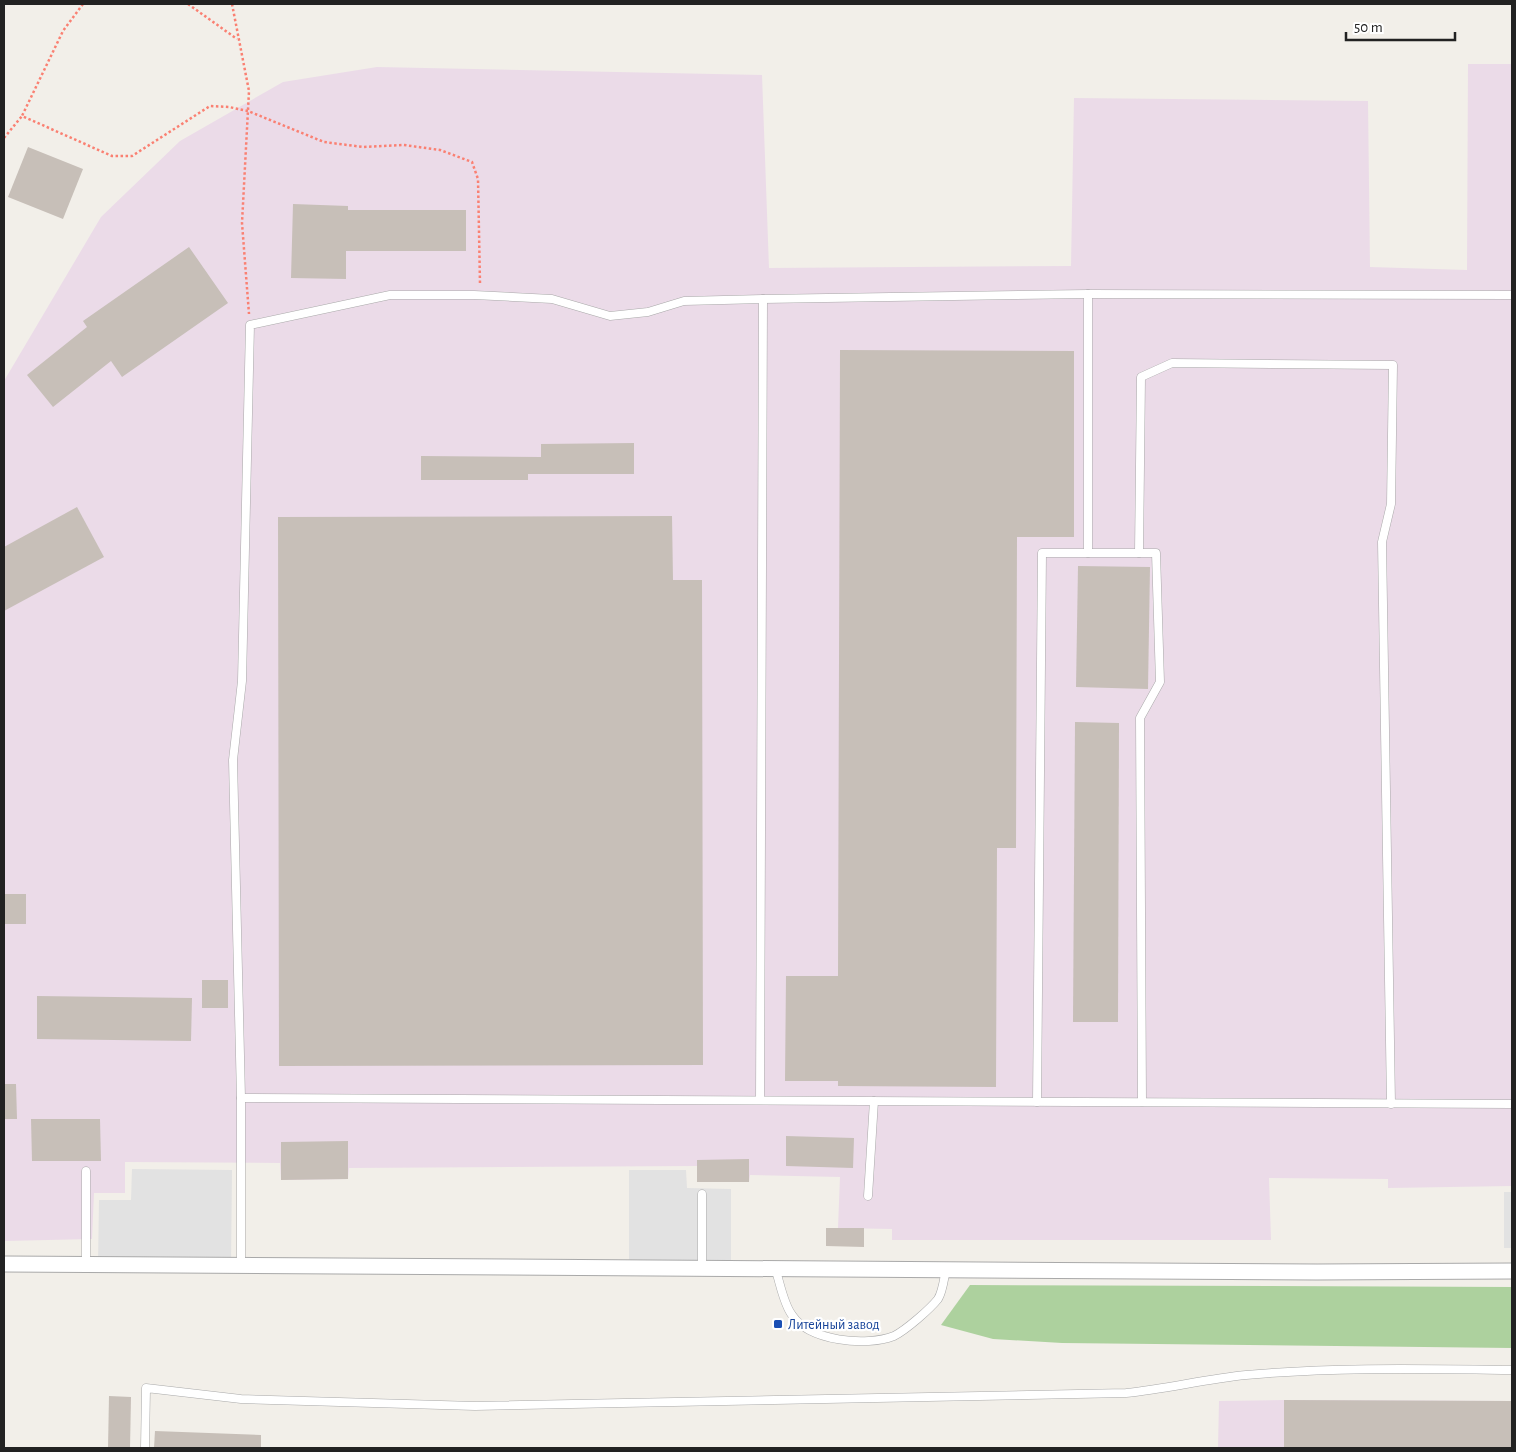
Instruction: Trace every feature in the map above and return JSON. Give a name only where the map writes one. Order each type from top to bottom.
[{"type":"street","points":[[4,1264],[1512,1271]]},
{"type":"lane","points":[[241,1265],[241,1098],[233,760],[242,681],[250,325],[390,294],[481,295],[552,299],[610,316],[648,312],[684,301],[763,299],[1088,294],[1512,294]]},
{"type":"lane","points":[[1088,294],[1088,553]]},
{"type":"lane","points":[[760,1100],[763,299]]},
{"type":"lane","points":[[1139,553],[1141,377],[1172,363],[1393,365],[1391,504],[1382,542],[1391,1104]]},
{"type":"lane","points":[[1037,1102],[1042,553],[1156,553],[1160,682],[1140,718],[1142,1102]]},
{"type":"lane","points":[[241,1098],[1512,1104]]},
{"type":"lane","points":[[868,1196],[874,1101]]},
{"type":"lane","points":[[86,1171],[86,1264]]},
{"type":"lane","points":[[702,1194],[702,1268]]},
{"type":"lane","points":[[775,1268],[791,1315],[810,1333],[837,1340],[874,1340],[894,1336],[917,1319],[938,1298],[946,1269]]},
{"type":"lane","points":[[145,1448],[146,1388],[241,1399],[475,1406],[1126,1393],[1243,1376],[1278,1373],[1408,1369],[1512,1370]]},
{"type":"path","points":[[4,138],[22,116],[63,31],[82,4]]},
{"type":"path","points":[[188,4],[238,40]]},
{"type":"path","points":[[232,4],[249,91],[242,223],[250,325]]},
{"type":"path","points":[[22,116],[112,156],[132,156],[210,106],[230,107],[248,112],[324,142],[363,147],[404,145],[440,150],[472,162],[478,179],[481,295]]},
{"type":"shaded area","points":[[1468,64],[1512,64],[1512,1186],[1388,1188],[1388,1179],[1269,1178],[1271,1240],[892,1240],[892,1229],[838,1228],[840,1177],[750,1175],[749,1182],[697,1182],[697,1166],[349,1168],[348,1179],[281,1180],[280,1163],[125,1162],[125,1193],[94,1193],[92,1239],[4,1241],[4,381],[101,217],[180,141],[283,82],[377,67],[762,75],[769,268],[1071,266],[1074,98],[1368,101],[1370,267],[1467,270]]},
{"type":"shaded area","points":[[132,1169],[232,1170],[231,1265],[98,1264],[99,1200],[131,1200]]},
{"type":"shaded area","points":[[629,1170],[686,1170],[687,1188],[731,1189],[731,1268],[629,1267]]},
{"type":"shaded area","points":[[1504,1192],[1512,1192],[1512,1248],[1504,1248]]},
{"type":"shaded area","points":[[1219,1401],[1512,1401],[1512,1448],[1218,1448]]},
{"type":"green space","points":[[970,1285],[1512,1287],[1512,1348],[1062,1343],[993,1339],[941,1325]]},
{"type":"building","points":[[28,147],[83,169],[63,219],[8,197]]},
{"type":"building","points":[[293,204],[348,206],[348,210],[466,210],[466,251],[346,251],[346,279],[291,278]]},
{"type":"building","points":[[189,247],[228,303],[122,377],[111,361],[53,407],[27,375],[87,327],[83,321]]},
{"type":"building","points":[[840,350],[1074,351],[1074,537],[1017,537],[1016,848],[997,848],[996,1087],[838,1086],[838,1081],[785,1081],[786,976],[838,976]]},
{"type":"building","points":[[634,443],[634,474],[528,474],[528,480],[421,480],[421,456],[541,457],[541,444]]},
{"type":"building","points":[[77,507],[104,557],[4,611],[4,547]]},
{"type":"building","points":[[672,516],[673,580],[702,580],[703,1065],[279,1066],[278,517]]},
{"type":"building","points":[[1078,566],[1150,567],[1148,689],[1076,687]]},
{"type":"building","points":[[1075,722],[1119,723],[1118,1022],[1073,1022]]},
{"type":"building","points":[[4,894],[26,894],[26,924],[4,924]]},
{"type":"building","points":[[202,980],[228,980],[228,1008],[202,1008]]},
{"type":"building","points":[[37,996],[192,998],[191,1041],[37,1039]]},
{"type":"building","points":[[4,1084],[16,1084],[17,1119],[4,1119]]},
{"type":"building","points":[[31,1119],[100,1119],[101,1161],[32,1161]]},
{"type":"building","points":[[786,1136],[854,1138],[853,1168],[786,1166]]},
{"type":"building","points":[[348,1141],[348,1179],[281,1180],[281,1142]]},
{"type":"building","points":[[749,1159],[749,1182],[697,1182],[697,1160]]},
{"type":"building","points":[[826,1228],[864,1228],[864,1247],[826,1246]]},
{"type":"building","points":[[109,1396],[131,1397],[130,1448],[108,1448]]},
{"type":"building","points":[[1284,1400],[1512,1401],[1512,1448],[1284,1448]]},
{"type":"building","points":[[155,1431],[261,1435],[261,1448],[154,1448]]},
{"type":"place","name":"Литейный завод","points":[[778,1324]]}]
